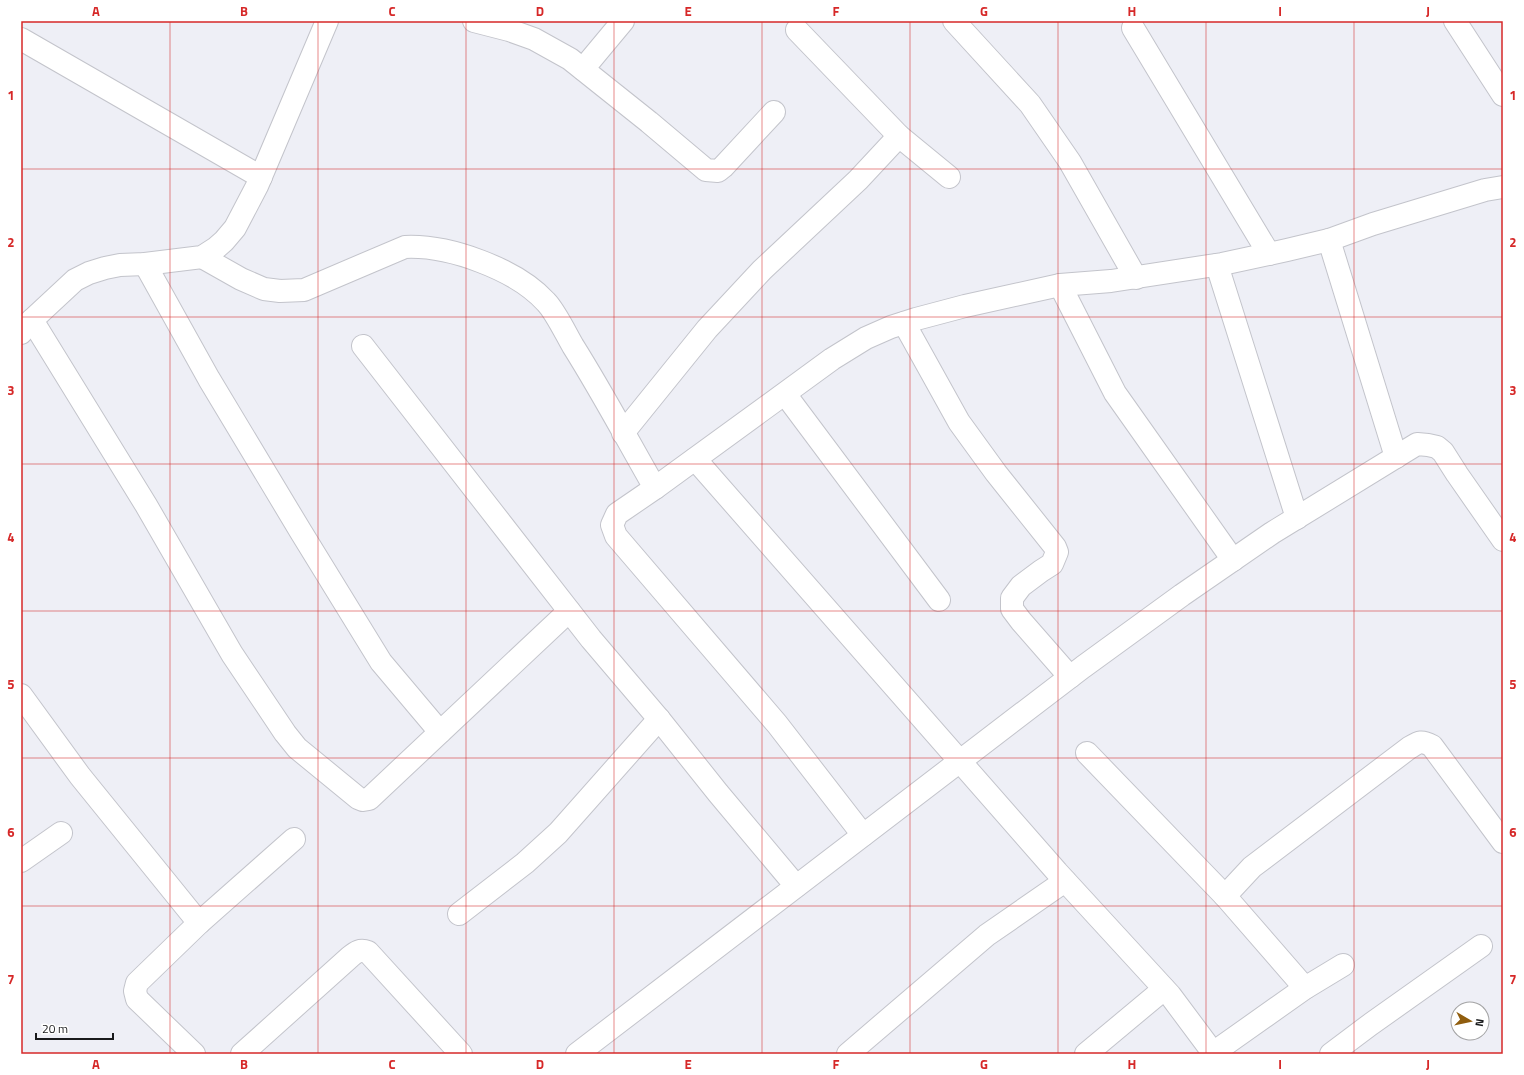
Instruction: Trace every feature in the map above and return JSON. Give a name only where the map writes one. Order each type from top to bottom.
[{"type":"street","points":[[327,21],[261,177],[235,228],[216,248],[202,256],[105,268],[74,280],[26,327],[146,505],[232,654],[297,748],[363,800],[368,799],[569,611]]},
{"type":"street","points":[[474,21],[509,30],[534,39],[570,59],[706,170],[718,171],[723,167],[774,112]]},
{"type":"street","points":[[582,69],[623,21]]},
{"type":"street","points":[[954,21],[1030,104],[1070,162],[1136,278]]},
{"type":"street","points":[[1455,21],[1503,95]]},
{"type":"street","points":[[1133,28],[1269,254]]},
{"type":"street","points":[[796,30],[899,136],[949,177]]},
{"type":"street","points":[[21,39],[261,177]]},
{"type":"street","points":[[623,433],[707,329],[762,270],[858,180],[899,136]]},
{"type":"street","points":[[863,836],[777,724],[616,536],[612,525],[617,514],[832,359],[866,338],[904,323],[964,306],[1060,285],[1136,278],[1217,265],[1269,254],[1329,240],[1373,224],[1485,190],[1503,187]]},
{"type":"street","points":[[1329,240],[1396,457]]},
{"type":"street","points":[[202,256],[241,279],[264,289],[280,291],[304,290],[405,247],[420,246],[446,250],[495,267],[515,277],[546,302],[586,367],[655,488]]},
{"type":"street","points":[[145,264],[209,379],[381,662],[440,732]]},
{"type":"street","points":[[1217,265],[1297,518]]},
{"type":"street","points":[[1060,285],[1115,393],[1233,560]]},
{"type":"street","points":[[904,323],[960,422],[996,473],[1055,546],[1057,552],[1052,564],[1021,586],[1012,598],[1012,609],[1021,622],[1070,677]]},
{"type":"street","points":[[363,346],[591,639],[659,719],[718,793],[796,886]]},
{"type":"street","points":[[785,394],[940,600]]},
{"type":"street","points":[[577,1054],[959,761],[1182,595],[1297,518],[1417,444],[1436,447],[1443,452],[1503,540]]},
{"type":"street","points":[[695,459],[1065,881],[1164,989],[1214,1053],[1305,988],[1343,965]]},
{"type":"street","points":[[21,695],[80,776],[199,923]]},
{"type":"street","points":[[459,914],[525,863],[558,833],[659,719]]},
{"type":"street","points":[[1225,896],[1252,867],[1419,742],[1432,746],[1503,842]]},
{"type":"street","points":[[1087,753],[1225,896],[1305,988]]},
{"type":"street","points":[[21,861],[61,833]]},
{"type":"street","points":[[194,1054],[137,999],[135,991],[137,983],[199,923],[294,839]]},
{"type":"street","points":[[848,1054],[986,935],[1065,881]]},
{"type":"street","points":[[1331,1054],[1481,946]]},
{"type":"street","points":[[242,1054],[350,957],[357,951],[363,950],[368,952],[461,1054]]},
{"type":"street","points":[[1086,1054],[1164,989]]}]
